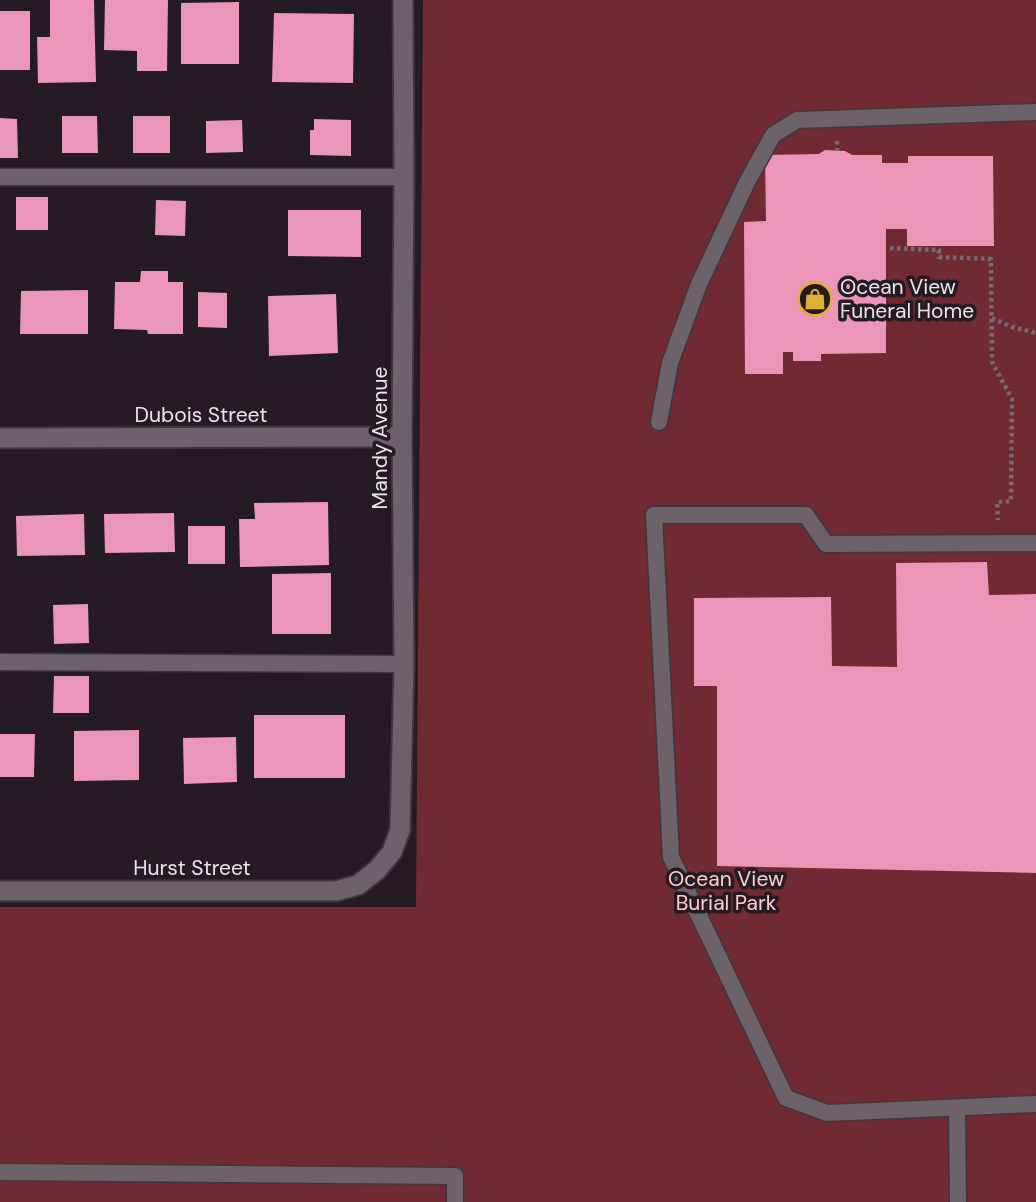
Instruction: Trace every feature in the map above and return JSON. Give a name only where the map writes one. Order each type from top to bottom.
[{"type":"street","name":"Mandy Avenue","points":[[377,870],[392,852],[400,830],[404,664],[403,0]]},
{"type":"street","name":"Dubois Street","points":[[0,438],[402,437]]},
{"type":"street","name":"Hurst Street","points":[[0,891],[336,891],[358,885],[377,870]]},
{"type":"lane","points":[[659,422],[670,363],[699,284],[747,182],[773,135],[797,120],[1036,112]]},
{"type":"lane","points":[[0,177],[404,177]]},
{"type":"lane","points":[[1036,544],[826,544],[806,515],[654,515],[671,857],[786,1098],[827,1113],[1036,1104]]},
{"type":"lane","points":[[0,662],[404,664]]},
{"type":"lane","points":[[957,1108],[958,1202]]},
{"type":"lane","points":[[0,1172],[455,1176],[455,1202]]},
{"type":"path","points":[[890,248],[939,250],[939,257],[991,259],[992,362],[1012,399],[1011,501],[997,502]]},
{"type":"path","points":[[992,318],[1036,334]]},
{"type":"green space","name":"Ocean View Burial Park","points":[[423,0],[1036,0],[1036,1202],[0,1202],[0,907],[416,907]]},
{"type":"building","points":[[50,0],[94,0],[96,82],[38,83],[37,37],[50,37]]},
{"type":"building","points":[[105,0],[168,0],[167,71],[137,71],[137,51],[104,50]]},
{"type":"building","points":[[239,2],[239,64],[181,64],[181,3]]},
{"type":"building","points":[[0,11],[30,11],[30,70],[0,70]]},
{"type":"building","points":[[274,13],[354,14],[353,83],[272,82]]},
{"type":"building","points":[[62,116],[97,116],[98,153],[62,153]]},
{"type":"building","points":[[133,116],[170,116],[170,153],[133,153]]},
{"type":"building","points":[[0,118],[17,119],[18,158],[0,158]]},
{"type":"building","points":[[314,119],[351,120],[351,156],[310,155],[310,130],[314,130]]},
{"type":"building","points":[[242,120],[243,152],[206,153],[206,121]]},
{"type":"building","name":"Ocean View Funeral Home","points":[[825,150],[845,151],[852,155],[882,155],[882,163],[908,163],[908,156],[993,156],[994,246],[907,246],[907,229],[886,229],[886,353],[821,354],[821,361],[793,361],[793,352],[783,352],[783,374],[745,374],[744,222],[766,221],[765,155],[819,154]]},
{"type":"building","points":[[16,197],[48,197],[48,230],[16,230]]},
{"type":"building","points":[[156,200],[186,201],[185,236],[155,235]]},
{"type":"building","points":[[288,210],[361,210],[361,257],[288,256]]},
{"type":"building","points":[[141,271],[168,271],[168,282],[183,282],[183,334],[148,334],[147,330],[114,329],[115,282],[140,282]]},
{"type":"building","points":[[88,290],[88,334],[20,334],[21,291]]},
{"type":"building","points":[[198,292],[227,293],[227,328],[198,327]]},
{"type":"building","points":[[336,294],[338,353],[269,356],[268,296]]},
{"type":"building","points":[[328,502],[329,565],[240,567],[239,519],[255,519],[254,503]]},
{"type":"building","points":[[174,513],[175,552],[105,553],[104,514]]},
{"type":"building","points":[[84,514],[85,555],[17,556],[16,516]]},
{"type":"building","points":[[188,526],[225,526],[225,564],[188,564]]},
{"type":"building","points":[[987,562],[989,595],[1036,594],[1036,873],[717,866],[717,686],[694,686],[694,598],[831,597],[832,666],[897,667],[896,563]]},
{"type":"building","points":[[331,573],[331,634],[272,634],[272,574]]},
{"type":"building","points":[[88,604],[89,643],[54,644],[53,605]]},
{"type":"building","points":[[54,676],[89,676],[89,713],[53,713]]},
{"type":"building","points":[[254,715],[345,715],[345,778],[254,778]]},
{"type":"building","points":[[139,730],[139,780],[74,781],[74,731]]},
{"type":"building","points":[[0,734],[35,734],[34,777],[0,777]]},
{"type":"building","points":[[236,737],[237,782],[184,784],[183,738]]},
{"type":"place","name":"Ocean View Funeral Home","points":[[815,299]]}]
